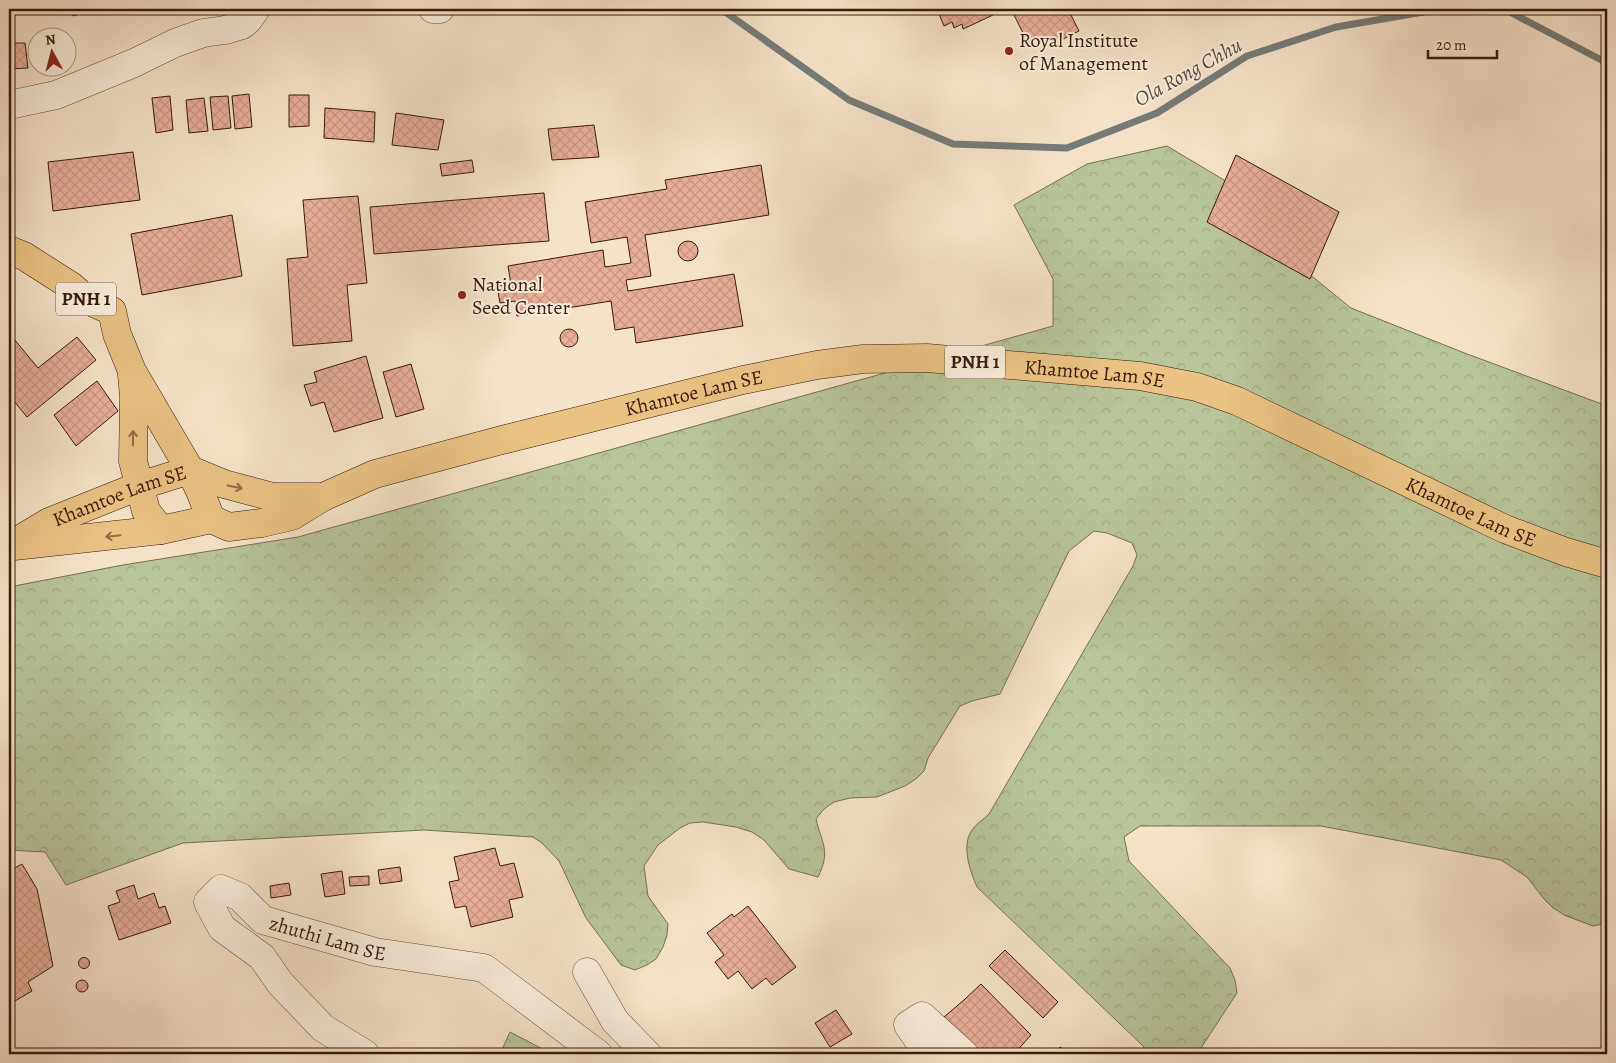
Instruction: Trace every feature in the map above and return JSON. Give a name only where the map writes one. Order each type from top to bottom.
[{"type":"main road","name":"PNH 1","points":[[9,250],[24,256],[71,286],[87,300],[112,311],[118,334],[132,371],[190,470]]},
{"type":"main road","name":"Khamtoe Lam SE","points":[[9,546],[161,530],[210,519],[229,527],[262,523],[292,516],[323,497],[375,474],[498,440],[742,380],[817,365],[863,358],[927,358],[1140,376],[1197,387],[1237,401],[1505,528],[1566,552],[1607,564]]},
{"type":"main road","name":"PNH 1","points":[[132,371],[134,396],[133,461],[146,511],[161,530]]},
{"type":"main road","name":"Khamtoe Lam SE","points":[[9,546],[49,522],[139,486],[190,470],[224,484],[267,496],[323,497]]},
{"type":"main road","points":[[190,470],[200,490],[210,519]]},
{"type":"street","points":[[9,105],[56,95],[134,63],[175,43],[204,33],[242,25],[256,9]]},
{"type":"street","points":[[434,9],[440,9]]},
{"type":"street","name":"zhuthi Lam SE","points":[[365,1054],[323,1028],[280,983],[262,958],[222,928],[208,902],[222,889],[240,897],[263,920],[375,952],[484,968],[598,1054]]},
{"type":"street","points":[[586,972],[615,1021],[647,1054]]},
{"type":"street","points":[[928,1054],[908,1025],[922,1016],[964,1054]]},
{"type":"green space","points":[[1167,146],[1281,214],[1292,260],[1351,308],[1607,406],[1607,923],[1593,926],[1564,915],[1544,899],[1527,877],[1501,860],[1321,826],[1140,826],[1124,837],[1129,861],[1230,968],[1235,980],[1237,993],[1197,1054],[1148,1054],[1143,1046],[977,887],[969,866],[967,850],[967,843],[972,830],[989,814],[1133,566],[1137,555],[1132,543],[1107,533],[1094,531],[1069,551],[1000,694],[960,706],[928,758],[924,771],[916,779],[905,786],[877,797],[850,798],[834,802],[824,809],[816,819],[825,854],[818,877],[789,869],[764,840],[752,832],[736,827],[703,822],[690,823],[680,828],[658,845],[644,866],[648,896],[668,924],[667,935],[656,959],[635,970],[621,965],[586,918],[559,861],[542,843],[533,837],[424,830],[183,843],[66,885],[45,852],[9,850],[9,587],[123,565],[298,537],[1053,326],[1053,279],[1014,205],[1087,164]]},
{"type":"green space","points":[[510,1032],[552,1054],[500,1054]]},
{"type":"building","points":[[71,9],[97,9],[73,16]]},
{"type":"building","points":[[937,9],[991,9],[993,15],[963,29],[962,24],[954,28],[952,22],[944,26]]},
{"type":"building","points":[[1011,9],[1068,9],[1079,31],[1055,43],[1053,39],[1041,44],[1039,38],[1028,43]]},
{"type":"building","points":[[9,43],[25,43],[28,68],[9,69]]},
{"type":"building","points":[[249,94],[252,127],[235,129],[232,96]]},
{"type":"building","points":[[289,95],[309,95],[309,126],[289,127]]},
{"type":"building","points":[[170,96],[173,130],[156,133],[152,98]]},
{"type":"building","points":[[228,96],[231,128],[213,130],[210,97]]},
{"type":"building","points":[[204,98],[208,131],[189,133],[186,100]]},
{"type":"building","points":[[325,108],[375,112],[374,142],[324,138]]},
{"type":"building","points":[[396,113],[444,120],[438,150],[392,145]]},
{"type":"building","points":[[594,125],[599,157],[552,160],[548,129]]},
{"type":"building","points":[[133,152],[140,200],[53,211],[48,162]]},
{"type":"building","points":[[1236,155],[1339,212],[1310,279],[1207,222]]},
{"type":"building","points":[[472,160],[474,172],[442,176],[440,164]]},
{"type":"building","points":[[761,165],[769,215],[645,235],[651,276],[626,280],[628,291],[734,274],[743,326],[636,343],[634,327],[615,330],[611,301],[517,316],[515,301],[500,303],[497,286],[511,284],[508,266],[603,250],[605,267],[631,263],[627,237],[591,243],[585,202],[667,189],[665,180]]},
{"type":"building","points":[[544,193],[549,241],[374,254],[370,207]]},
{"type":"building","points":[[358,196],[367,283],[347,285],[352,341],[293,346],[287,259],[308,257],[303,200]]},
{"type":"building","points":[[232,215],[242,276],[142,295],[131,234]]},
{"type":"building","points":[[688,241],[695,244],[698,251],[695,258],[688,261],[681,258],[678,251],[681,244]]},
{"type":"building","points":[[565,329],[573,329],[578,334],[576,345],[565,347],[560,342],[560,334]]},
{"type":"building","points":[[9,333],[38,368],[77,337],[96,360],[27,417],[9,395]]},
{"type":"building","points":[[366,356],[383,418],[334,432],[324,402],[311,406],[304,385],[317,382],[314,372]]},
{"type":"building","points":[[411,364],[424,409],[396,417],[383,372]]},
{"type":"building","points":[[97,381],[118,411],[76,446],[54,415]]},
{"type":"building","points":[[495,848],[500,866],[514,863],[523,897],[509,900],[513,917],[471,927],[466,906],[455,908],[449,882],[459,880],[454,857]]},
{"type":"building","points":[[22,864],[37,889],[53,966],[28,982],[32,991],[15,1001],[9,989],[9,907],[12,905],[9,900],[9,871]]},
{"type":"building","points":[[400,867],[402,881],[380,884],[378,870]]},
{"type":"building","points":[[342,871],[345,894],[325,897],[321,874]]},
{"type":"building","points":[[369,876],[369,885],[350,886],[349,877]]},
{"type":"building","points":[[289,883],[291,895],[271,898],[270,886]]},
{"type":"building","points":[[134,885],[138,899],[154,893],[159,908],[165,906],[171,923],[119,940],[108,906],[120,902],[116,891]]},
{"type":"building","points":[[748,906],[796,967],[772,985],[766,978],[752,989],[738,971],[728,979],[715,962],[724,955],[707,933],[732,914],[734,917]]},
{"type":"building","points":[[1005,950],[1058,1002],[1043,1018],[989,966]]},
{"type":"building","points":[[82,958],[86,958],[89,963],[88,967],[82,968],[79,965],[79,961]]},
{"type":"building","points":[[80,980],[84,980],[88,986],[84,992],[80,992],[76,988],[76,984]]},
{"type":"building","points":[[981,984],[1031,1035],[1014,1054],[982,1054],[944,1017]]},
{"type":"building","points":[[836,1010],[852,1034],[830,1047],[815,1023]]},
{"type":"building","points":[[1060,1047],[1071,1054],[1056,1054]]},
{"type":"building","points":[[874,1048],[879,1054],[864,1054]]},
{"type":"waterway","name":"Ola Rong Chhu","points":[[721,9],[849,100],[953,144],[1067,148],[1157,113],[1247,56],[1336,27],[1441,9]]},
{"type":"waterway","name":"Ola Rong Chhu","points":[[1457,9],[1508,11],[1607,63]]},
{"type":"place","name":"Royal Institute of Management","points":[[1009,51]]},
{"type":"place","name":"National Seed Center","points":[[462,295]]}]
